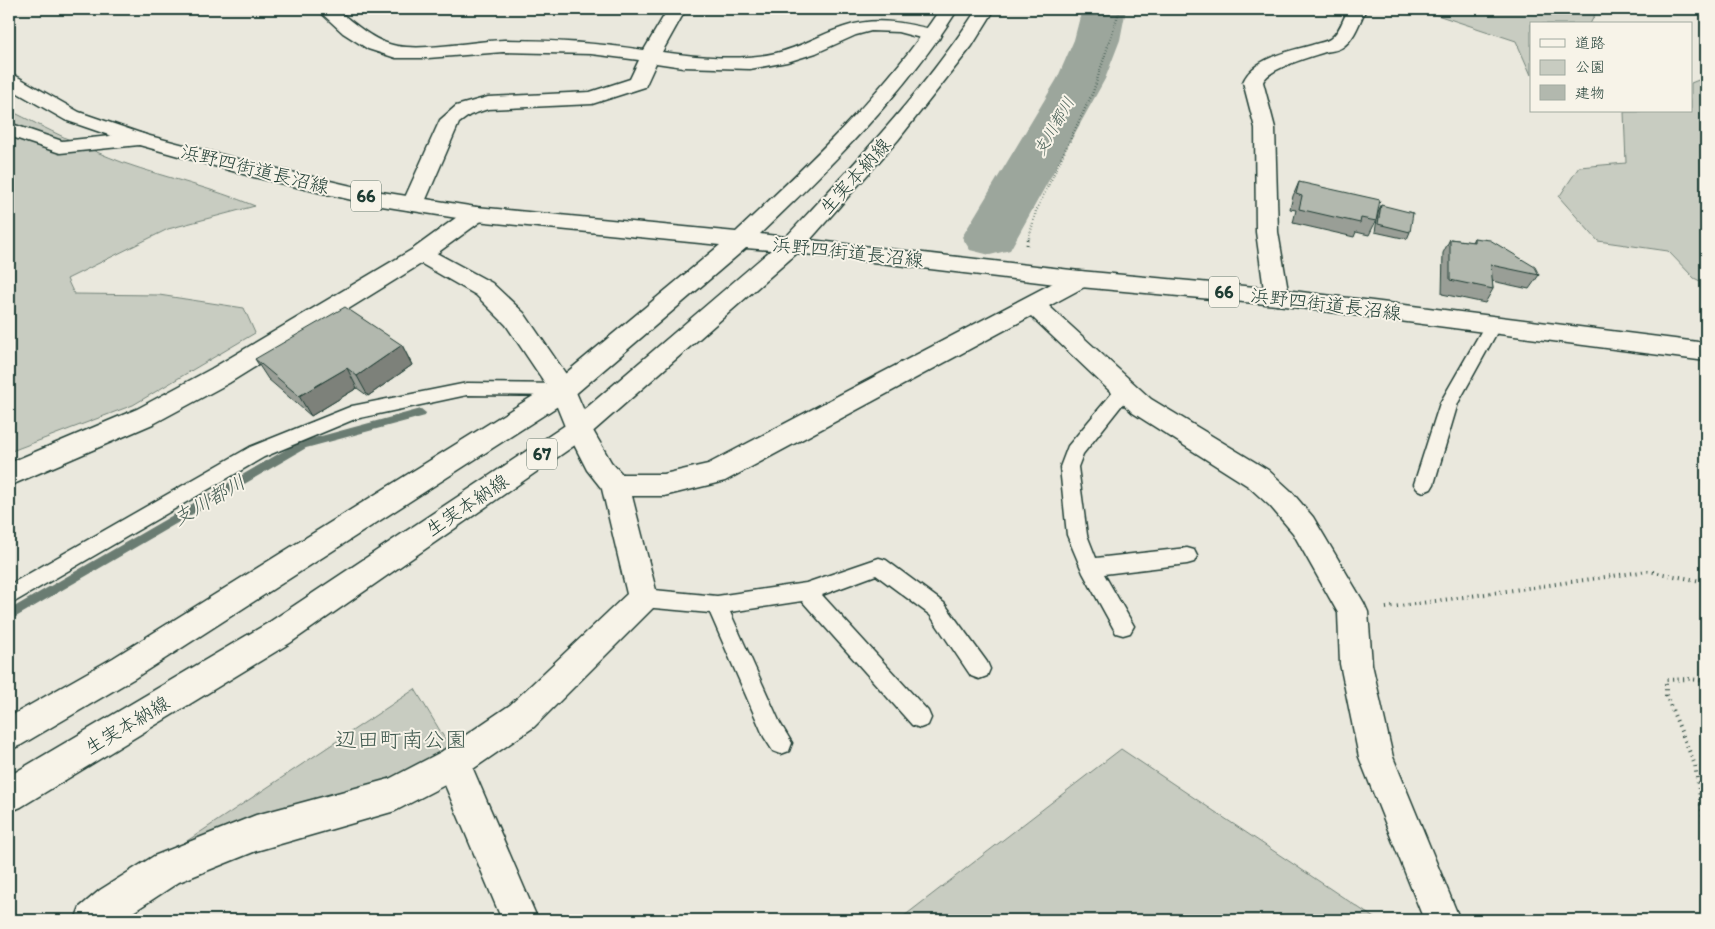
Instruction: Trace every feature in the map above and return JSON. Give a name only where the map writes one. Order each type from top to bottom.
[{"type":"street","points":[[326,9],[349,29],[375,45],[396,52],[428,52],[503,46],[591,48],[683,62],[750,63],[780,58],[809,49],[850,31],[871,26],[898,27],[932,35]]},
{"type":"street","points":[[413,204],[450,120],[460,111],[473,104],[592,98],[638,83],[650,56],[677,9]]},
{"type":"street","name":"生実本納線","points":[[9,734],[149,653],[371,514],[562,390],[741,240],[823,160],[888,90],[932,35],[949,9]]},
{"type":"street","name":"生実本納線","points":[[9,795],[279,634],[579,429],[792,245],[891,136],[965,42],[986,9]]},
{"type":"street","points":[[1277,297],[1267,232],[1265,128],[1253,82],[1256,74],[1265,68],[1300,54],[1337,43],[1344,35],[1357,9]]},
{"type":"street","name":"浜野四街道長沼線","points":[[9,80],[72,116],[139,139],[271,174],[369,197],[476,214],[792,245],[1080,279],[1277,297],[1706,352]]},
{"type":"street","points":[[9,129],[60,147],[139,139]]},
{"type":"street","points":[[9,475],[146,416],[220,376],[421,254],[476,214]]},
{"type":"street","points":[[93,920],[113,903],[167,869],[256,833],[395,794],[453,763],[522,716],[643,598],[615,485],[602,470],[579,429],[562,390],[515,319],[484,290],[421,254]]},
{"type":"street","points":[[615,485],[664,485],[715,473],[1080,279]]},
{"type":"street","points":[[1033,304],[1142,406],[1258,478],[1280,498],[1303,525],[1353,612],[1356,664],[1376,757],[1442,920]]},
{"type":"street","points":[[453,763],[520,920]]},
{"type":"lane","points":[[1424,484],[1449,403],[1493,325]]},
{"type":"lane","points":[[9,595],[257,452],[352,413],[467,389],[562,390]]},
{"type":"lane","points":[[1123,626],[1090,567],[1077,535],[1069,467],[1075,450],[1124,391]]},
{"type":"lane","points":[[1090,567],[1187,556]]},
{"type":"lane","points":[[643,598],[717,605],[806,592],[879,566],[937,609],[979,669]]},
{"type":"lane","points":[[806,592],[920,718]]},
{"type":"lane","points":[[717,605],[772,730],[781,743]]},
{"type":"path","points":[[1025,250],[1036,211],[1092,92],[1120,9]]},
{"type":"path","points":[[1353,612],[1648,571],[1706,582]]},
{"type":"path","points":[[1706,682],[1689,679],[1666,680],[1666,695],[1695,765],[1706,836]]},
{"type":"green space","points":[[1419,9],[1598,9],[1591,22],[1530,22],[1530,73],[1516,41]]},
{"type":"green space","points":[[1706,77],[1706,284],[1694,278],[1668,251],[1598,241],[1559,197],[1579,167],[1626,163],[1624,112],[1692,112],[1692,83]]},
{"type":"green space","points":[[9,110],[80,145],[124,163],[255,206],[168,229],[67,279],[74,294],[159,295],[244,308],[255,333],[133,405],[9,452]]},
{"type":"green space","name":"辺田町南公園","points":[[415,689],[451,749],[408,776],[175,849]]},
{"type":"green space","points":[[1121,749],[1377,920],[899,920]]},
{"type":"building","points":[[1299,182],[1380,200],[1376,221],[1361,218],[1360,223],[1299,209],[1302,196],[1296,194]]},
{"type":"building","points":[[1381,205],[1413,213],[1410,232],[1378,224]]},
{"type":"building","points":[[1474,238],[1490,240],[1535,267],[1539,275],[1491,265],[1493,289],[1450,280],[1450,239],[1474,242]]},
{"type":"building","points":[[345,307],[402,345],[357,376],[347,368],[299,396],[255,359]]},
{"type":"waterway","name":"支川都川","points":[[990,237],[1081,79],[1097,40],[1104,9]]},
{"type":"waterway","name":"支川都川","points":[[9,616],[303,445],[421,413]]}]
